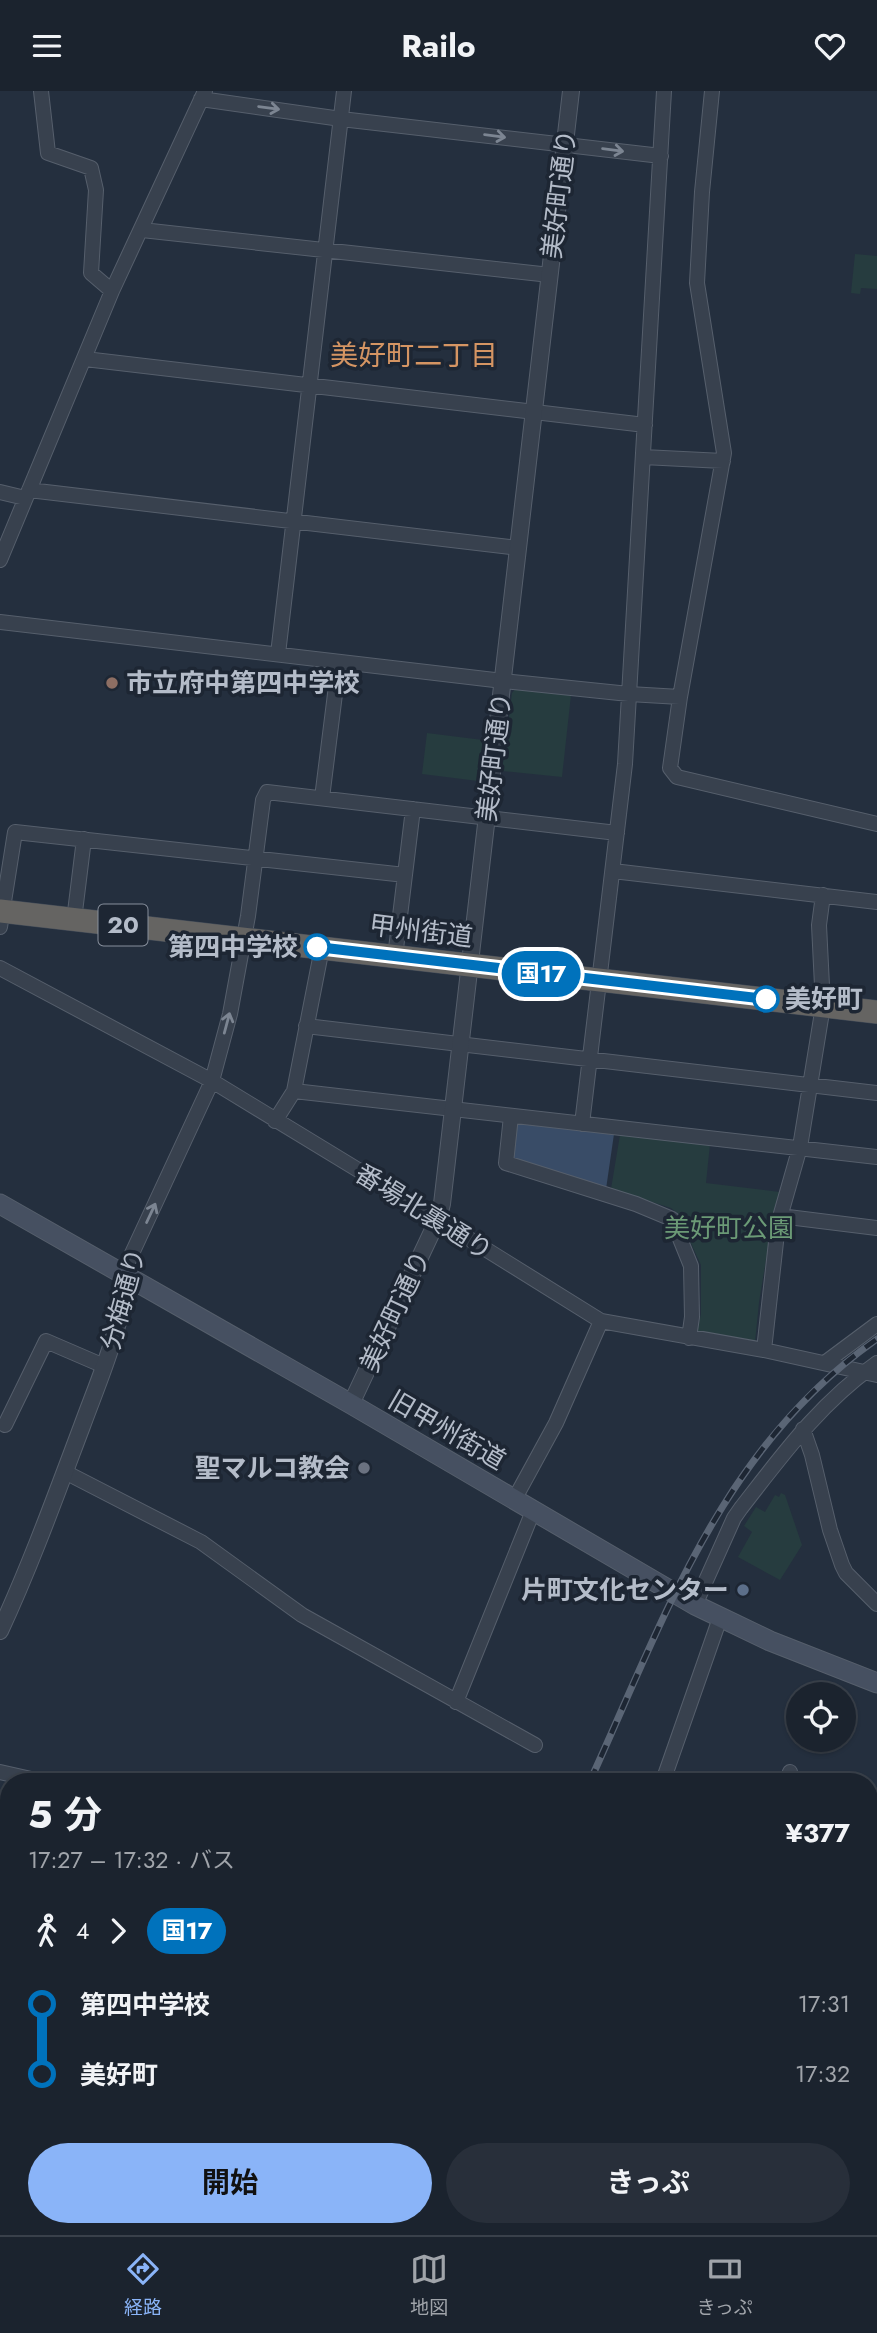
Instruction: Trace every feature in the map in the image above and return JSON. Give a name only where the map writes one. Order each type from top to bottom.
[{"type":"highway","name":"甲州街道","points":[[1,917],[74,920],[877,1012]]},
{"type":"main road","name":"旧甲州街道","points":[[0,1204],[351,1404],[695,1605],[770,1641],[877,1683]]},
{"type":"street","points":[[41,91],[48,153],[92,168],[96,190],[91,273],[112,291]]},
{"type":"street","points":[[278,654],[344,91]]},
{"type":"street","name":"美好町通り","points":[[351,1404],[438,1219],[442,1204],[571,91]]},
{"type":"street","points":[[582,1124],[625,764],[664,91]]},
{"type":"street","points":[[712,91],[697,283],[724,453],[670,761],[673,774],[677,777],[838,817],[877,824]]},
{"type":"street","points":[[0,560],[112,291],[203,95],[341,119],[660,156]]},
{"type":"street","points":[[142,230],[550,275]]},
{"type":"street","points":[[85,359],[645,425]]},
{"type":"street","points":[[643,457],[723,461]]},
{"type":"street","points":[[0,492],[294,521],[518,548]]},
{"type":"street","points":[[0,622],[503,681],[680,697]]},
{"type":"street","points":[[339,662],[322,798],[617,833]]},
{"type":"street","name":"分梅通り","points":[[0,1631],[6,1603],[65,1472],[104,1366],[125,1293],[128,1262],[212,1081],[248,916],[263,800],[267,792],[322,798]]},
{"type":"street","points":[[395,957],[413,809]]},
{"type":"street","points":[[1,917],[15,832],[405,875]]},
{"type":"street","points":[[74,920],[84,839]]},
{"type":"street","points":[[612,871],[877,902]]},
{"type":"street","points":[[764,1350],[780,1216],[800,1147],[823,1006],[819,925],[823,895]]},
{"type":"street","points":[[275,1121],[294,1091],[322,948]]},
{"type":"street","name":"番場北裏通り","points":[[0,968],[212,1081],[601,1321],[764,1350],[870,1373]]},
{"type":"street","points":[[306,1026],[877,1093]]},
{"type":"street","points":[[294,1091],[877,1157]]},
{"type":"street","points":[[511,1116],[506,1163],[636,1204],[672,1219],[691,1266],[692,1317],[689,1338]]},
{"type":"street","points":[[780,1216],[877,1228]]},
{"type":"street","points":[[514,1500],[556,1423],[601,1321]]},
{"type":"street","points":[[826,1362],[877,1324]]},
{"type":"street","points":[[5,1425],[46,1341],[104,1366]]},
{"type":"street","points":[[695,1605],[734,1518],[803,1429],[870,1373],[877,1363]]},
{"type":"street","points":[[803,1429],[813,1455],[830,1530],[842,1565],[846,1573],[877,1604]]},
{"type":"street","points":[[65,1472],[201,1542],[302,1615],[535,1745]]},
{"type":"street","points":[[456,1702],[533,1511]]},
{"type":"street","points":[[666,1773],[720,1618]]},
{"type":"green space","points":[[855,254],[877,256],[877,289],[861,288],[860,294],[851,293]]},
{"type":"green space","points":[[516,688],[571,695],[562,777],[502,771],[512,693]]},
{"type":"green space","points":[[427,733],[483,740],[478,781],[422,774]]},
{"type":"green space","name":"美好町公園","points":[[620,1135],[710,1144],[706,1183],[780,1192],[775,1206],[759,1302],[755,1342],[697,1332],[701,1314],[701,1265],[677,1213],[671,1208],[611,1189]]},
{"type":"green space","points":[[781,1493],[785,1495],[802,1545],[780,1580],[738,1557],[752,1532],[744,1526],[756,1507],[765,1512],[775,1495],[779,1497]]},
{"type":"water","points":[[516,1123],[614,1134],[606,1189],[512,1159]]},
{"type":"railway","points":[[594,1773],[673,1598],[738,1483],[777,1431],[823,1382],[877,1339]]},
{"type":"bus line","name":"国17","points":[[317,947],[766,999]]},
{"type":"place","name":"市立府中第四中学校","points":[[112,683]]},
{"type":"place","name":"第四中学校","points":[[317,947]]},
{"type":"place","name":"美好町","points":[[766,999]]},
{"type":"place","name":"聖マルコ教会","points":[[364,1468]]},
{"type":"place","name":"片町文化センター","points":[[743,1590]]},
{"type":"district","name":"美好町二丁目","points":[[414,355]]}]
